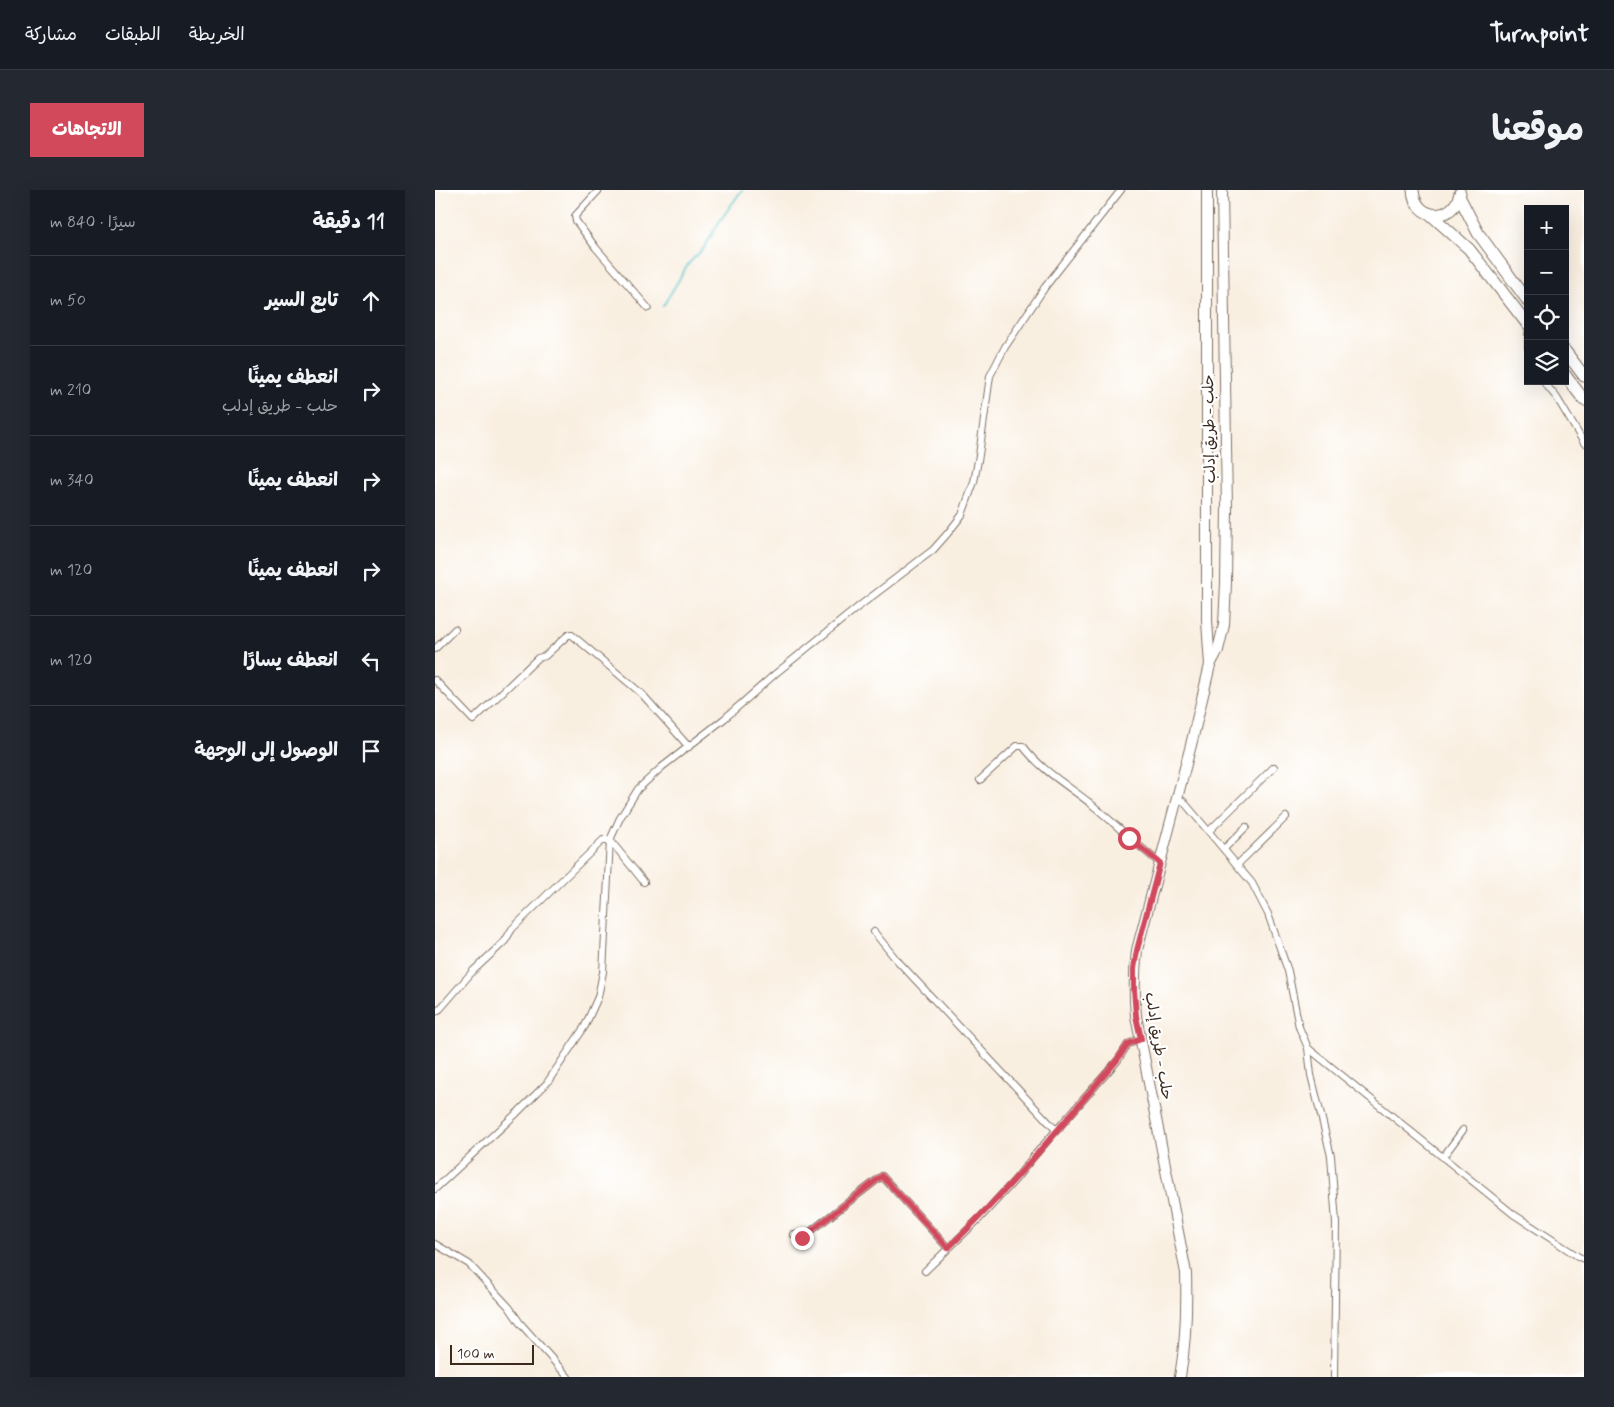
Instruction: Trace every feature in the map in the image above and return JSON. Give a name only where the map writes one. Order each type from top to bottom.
[{"type":"highway","points":[[1413,191],[1418,206],[1430,214],[1469,249],[1524,320]]},
{"type":"highway","points":[[1430,214],[1448,212],[1455,206],[1460,194]]},
{"type":"highway","points":[[1460,194],[1481,239],[1524,296]]},
{"type":"highway","points":[[1569,356],[1584,376]]},
{"type":"highway","points":[[1569,380],[1584,400]]},
{"type":"main road","name":"حلب - طريق إدلب","points":[[1207,190],[1207,621],[1210,665]]},
{"type":"main road","name":"حلب - طريق إدلب","points":[[1180,1377],[1186,1333],[1185,1273],[1136,1016],[1134,969],[1137,950],[1210,665],[1222,638],[1226,584],[1222,190]]},
{"type":"street","points":[[599,190],[575,216],[576,221],[596,248],[648,308]]},
{"type":"street","points":[[435,1190],[517,1114],[547,1083],[585,1026],[598,997],[603,972],[610,840],[620,818],[638,790],[661,768],[858,608],[933,550],[948,534],[962,515],[974,482],[990,376],[1005,347],[1045,287],[1121,190]]},
{"type":"street","points":[[1546,385],[1557,398],[1584,443]]},
{"type":"street","points":[[435,648],[455,629]]},
{"type":"street","points":[[435,680],[473,720],[538,658],[545,656],[567,635],[572,635],[642,694],[689,747]]},
{"type":"street","points":[[980,780],[1017,746],[1023,746],[1030,756],[1046,771],[1089,803],[1160,863]]},
{"type":"street","points":[[1209,831],[1274,767]]},
{"type":"street","points":[[1177,798],[1183,801],[1251,883],[1268,914],[1284,958],[1299,1026],[1308,1048],[1311,1075],[1331,1156],[1337,1223],[1333,1377]]},
{"type":"street","points":[[1237,865],[1286,817]]},
{"type":"street","points":[[1224,849],[1246,828]]},
{"type":"street","points":[[435,1012],[440,1009],[473,971],[505,941],[512,929],[603,840],[610,840]]},
{"type":"street","points":[[610,840],[644,882]]},
{"type":"street","points":[[874,932],[895,958],[1054,1128],[1060,1128]]},
{"type":"street","points":[[925,1271],[980,1218],[1060,1128],[1117,1060],[1128,1044],[1141,1039]]},
{"type":"street","points":[[1308,1048],[1513,1214],[1584,1259]]},
{"type":"street","points":[[1443,1157],[1463,1130]]},
{"type":"street","points":[[793,1234],[802,1238],[882,1176],[948,1248]]},
{"type":"street","points":[[435,1244],[469,1264],[509,1307],[520,1323],[568,1377]]},
{"type":"waterway","points":[[663,306],[689,263],[704,248],[719,222],[742,190]]},
{"type":"route","points":[[802,1238],[882,1176],[948,1248],[980,1218],[1015,1180],[1117,1060],[1128,1044],[1141,1039],[1136,1016],[1134,969],[1137,950],[1160,863],[1129,838]]}]
